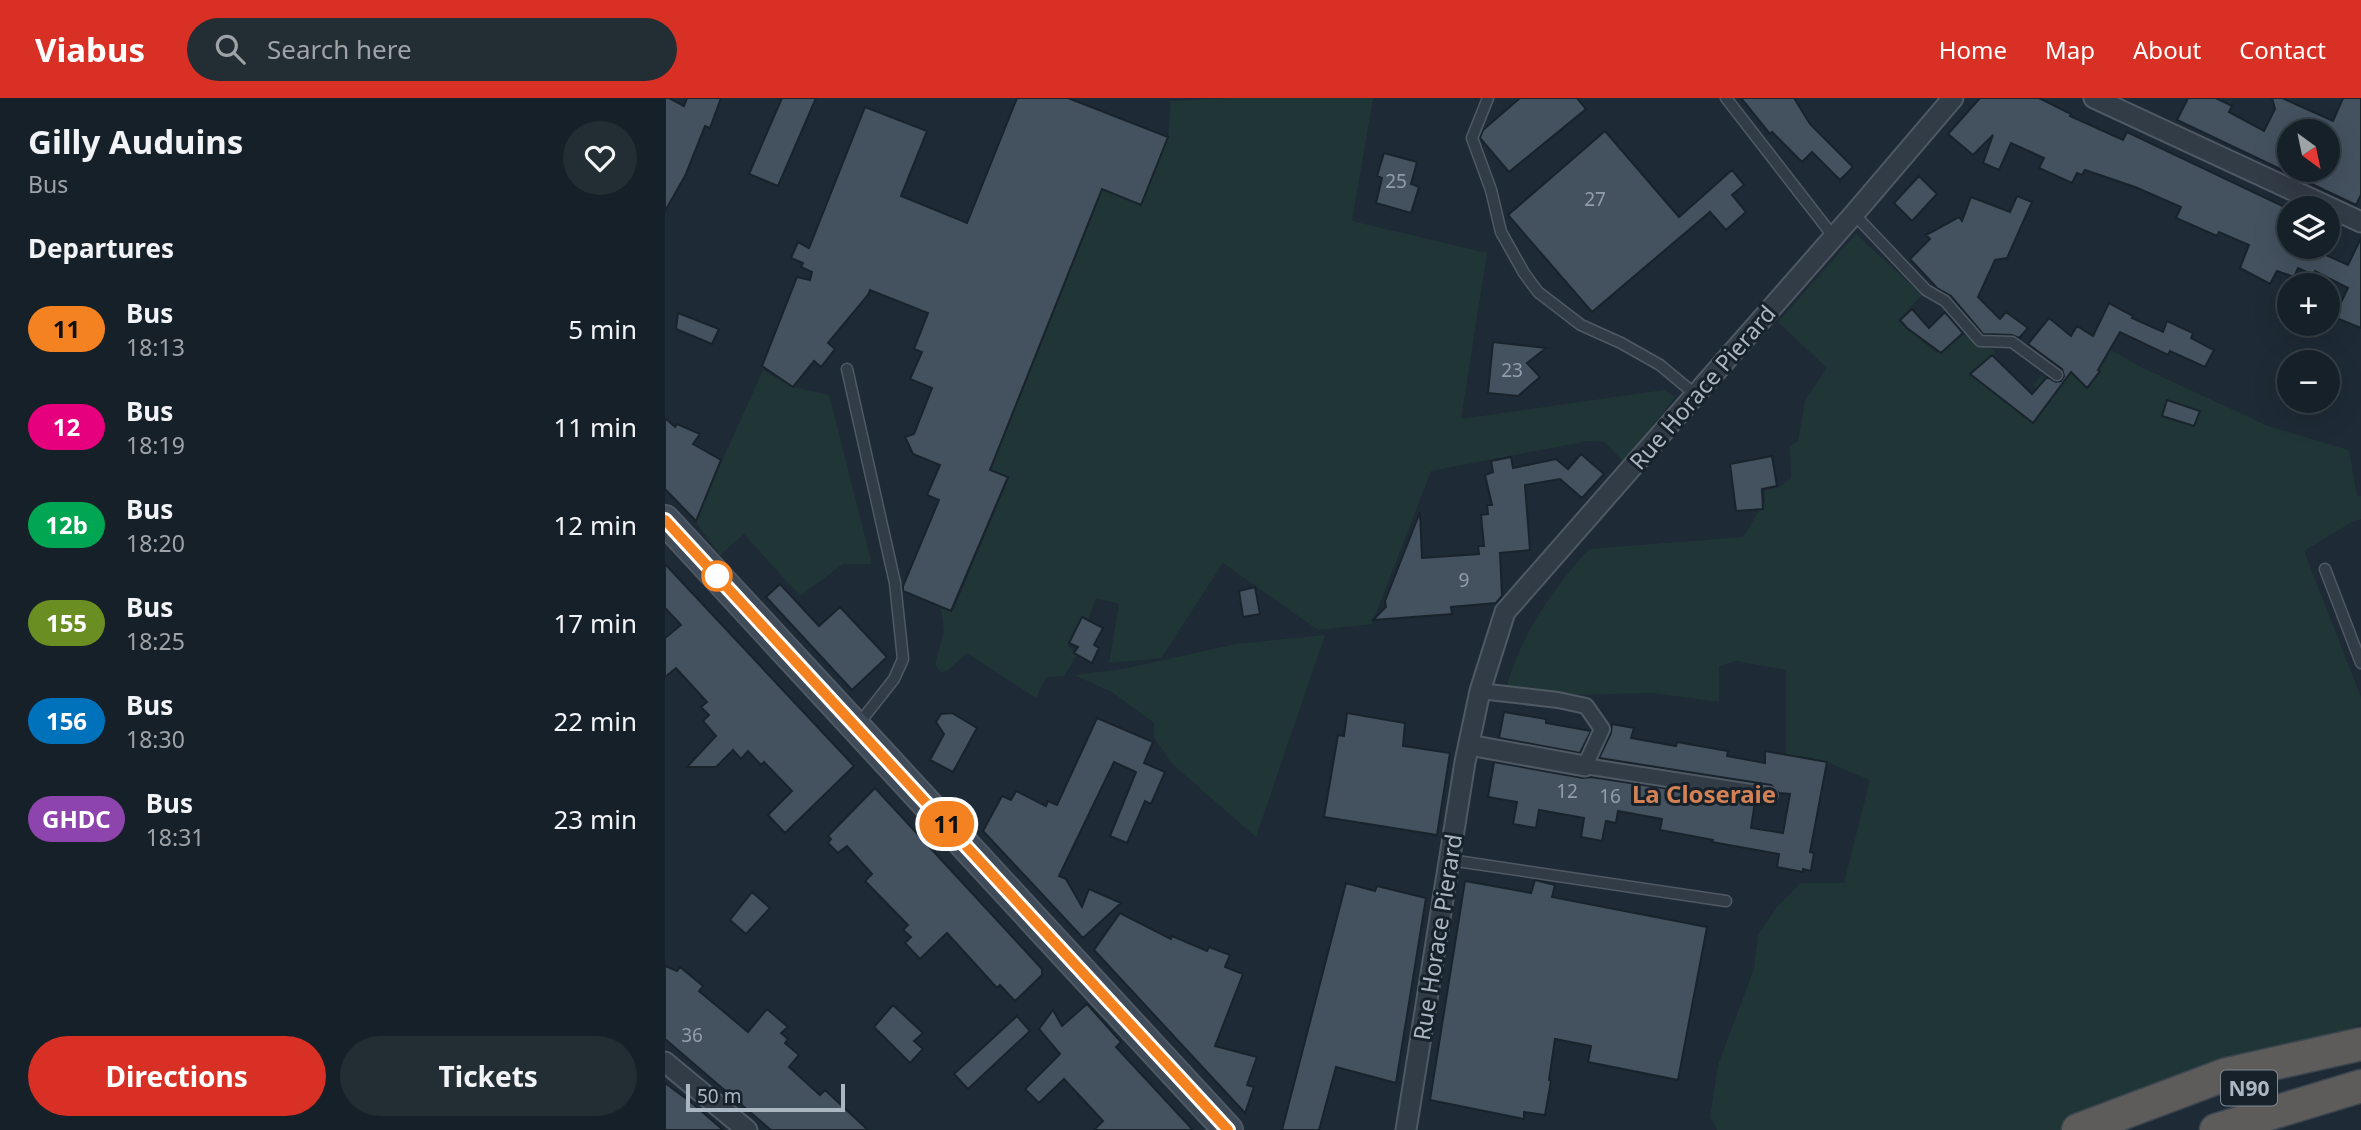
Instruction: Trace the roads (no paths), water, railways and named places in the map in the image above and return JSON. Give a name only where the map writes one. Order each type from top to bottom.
[{"type":"highway","points":[[2078,1130],[2227,1074],[2361,1045]]},
{"type":"highway","name":"N90","points":[[2136,1130],[2361,1045]]},
{"type":"highway","name":"N90","points":[[2216,1130],[2361,1086]]},
{"type":"highway","points":[[2293,1130],[2361,1095]]},
{"type":"main road","points":[[665,520],[1228,1130]]},
{"type":"street","name":"Rue Horace Pierard","points":[[1406,1130],[1469,745],[1481,691],[1505,612],[1953,98]]},
{"type":"street","points":[[2094,98],[2361,222]]},
{"type":"street","points":[[1481,691],[1586,706],[1602,729],[1585,766]]},
{"type":"street","points":[[1469,745],[1770,795]]},
{"type":"street","points":[[665,1062],[747,1130]]},
{"type":"lane","points":[[1488,98],[1472,138],[1491,190],[1501,232],[1524,273],[1538,292],[1581,325],[1660,365],[1696,395]]},
{"type":"lane","points":[[1726,98],[1833,236]]},
{"type":"lane","points":[[1854,214],[1926,290],[1945,301],[1980,341],[2012,342],[2057,375]]},
{"type":"lane","points":[[847,369],[895,583],[903,659],[894,680],[857,726]]},
{"type":"lane","points":[[2325,569],[2361,663]]},
{"type":"lane","points":[[1450,860],[1726,901]]},
{"type":"district","name":"La Closeraie","points":[[1704,793]]}]
